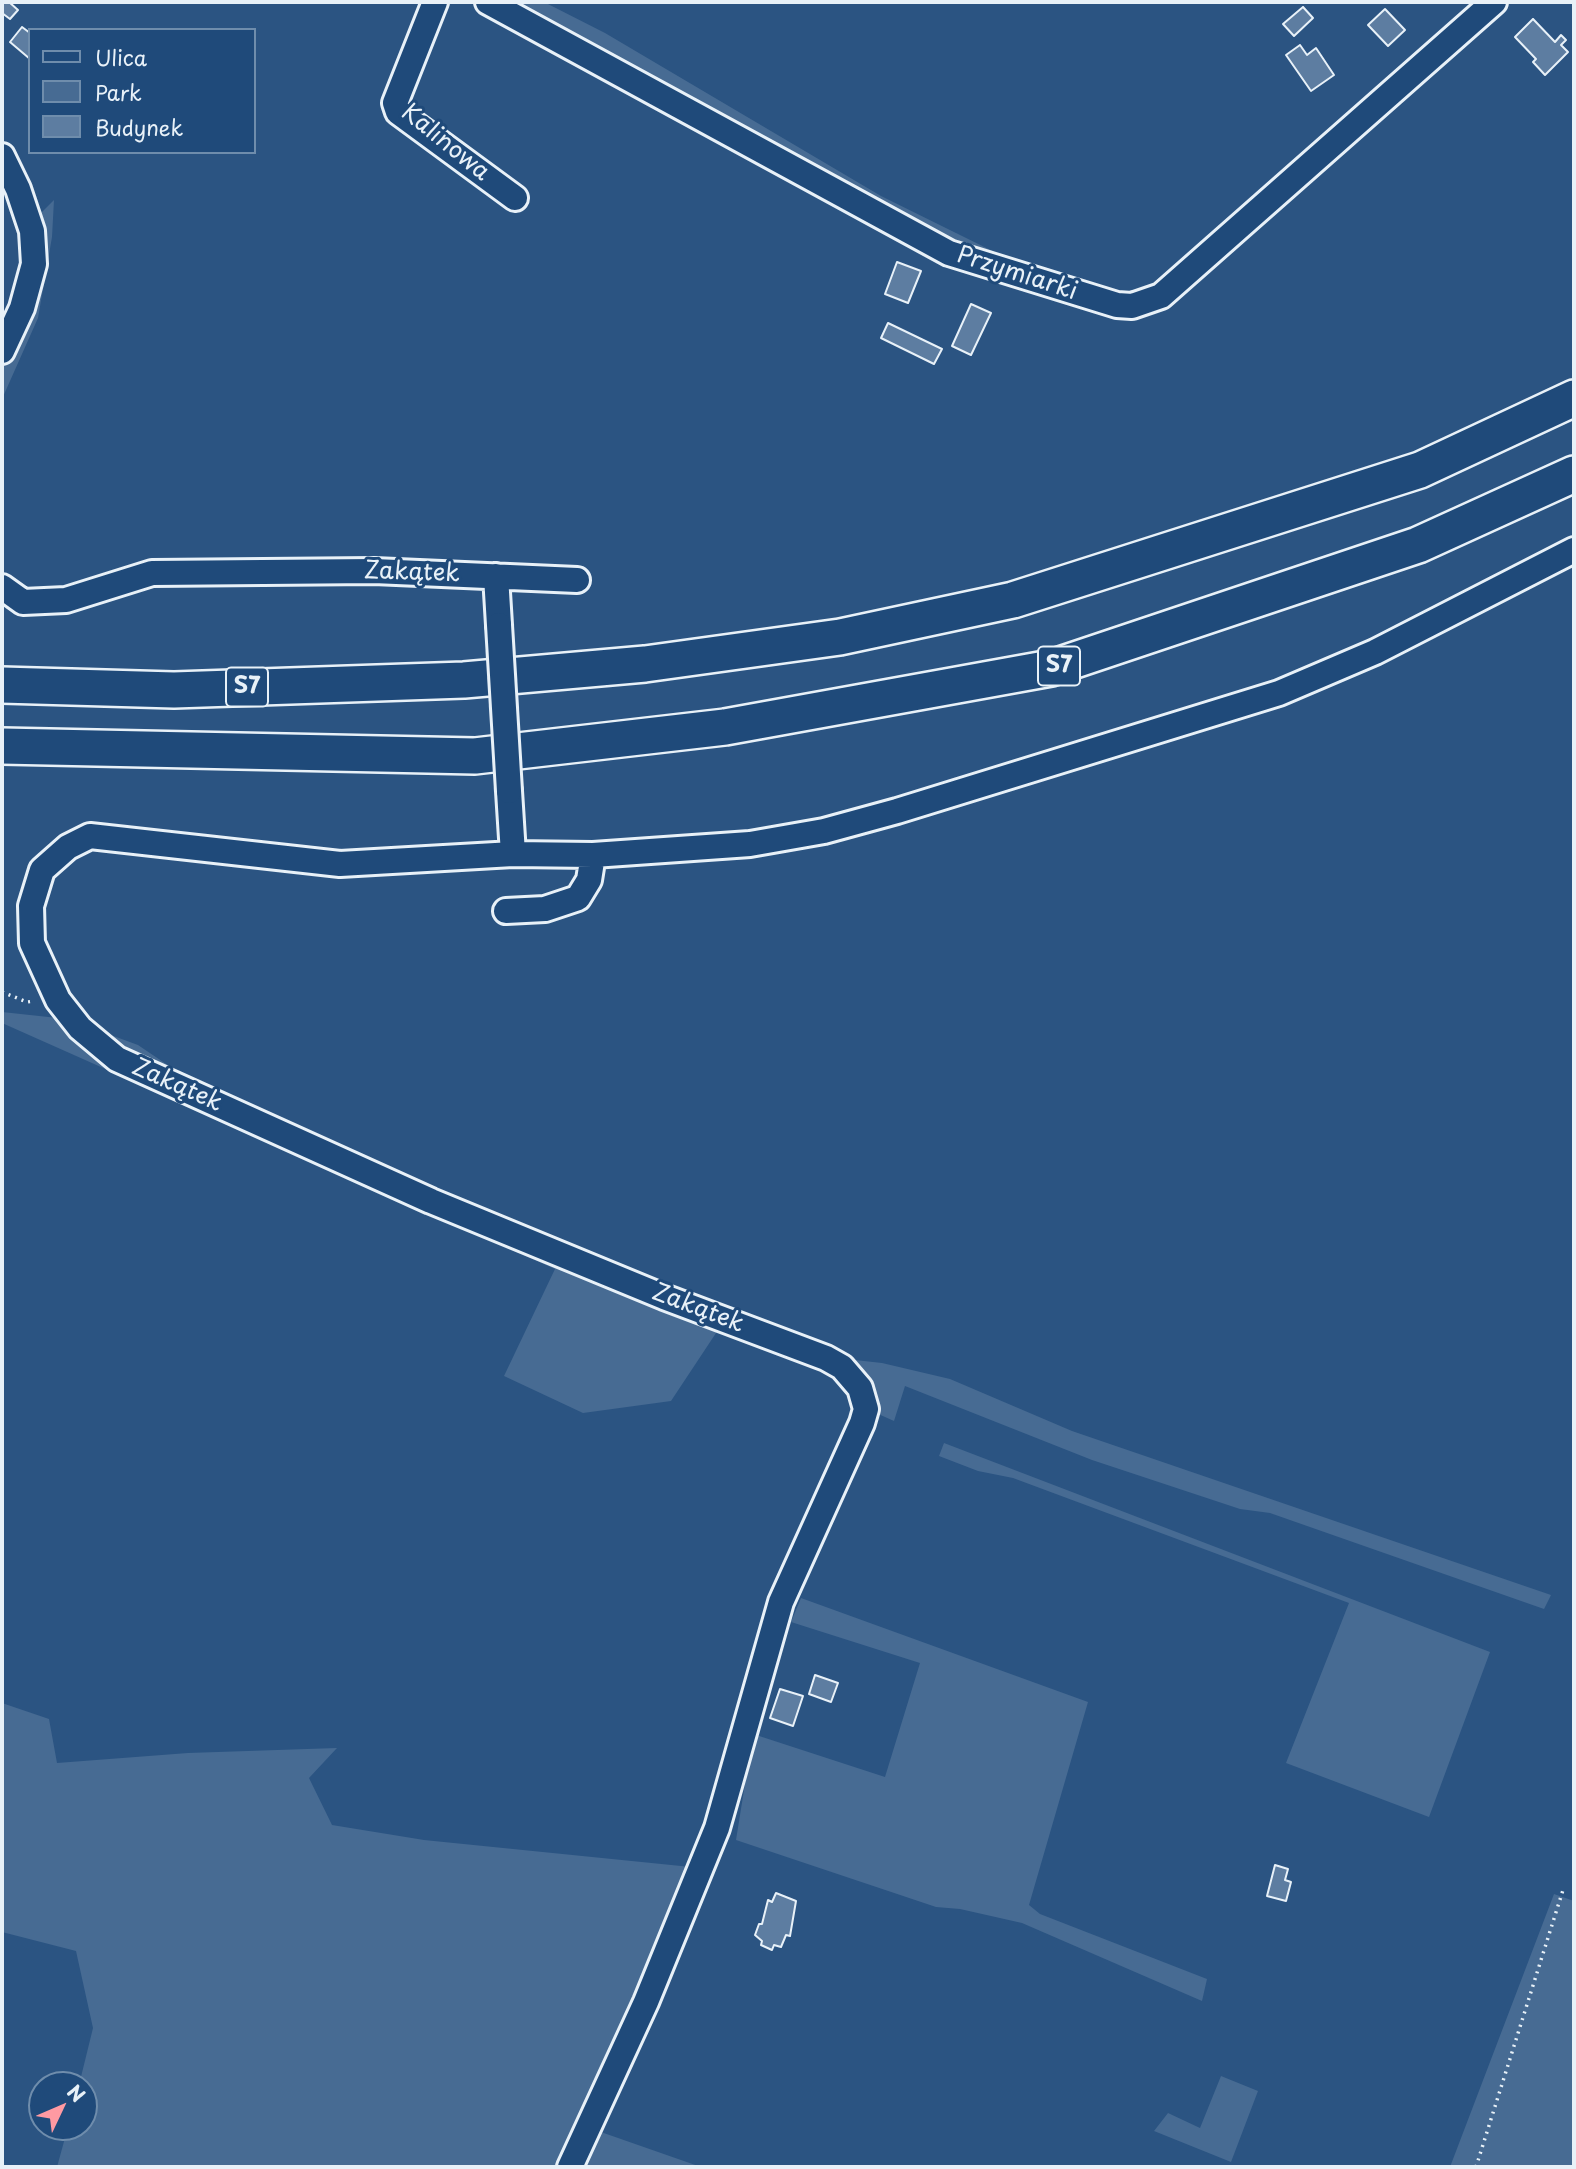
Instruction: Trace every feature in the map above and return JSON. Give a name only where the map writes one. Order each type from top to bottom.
[{"type":"highway","name":"S7","points":[[2,685],[174,690],[464,680],[645,664],[840,637],[1013,600],[1420,470],[1574,398]]},
{"type":"highway","name":"S7","points":[[2,746],[475,756],[725,727],[1051,668],[1418,545],[1574,474]]},
{"type":"street","name":"Kalinowa","points":[[435,2],[395,103],[398,112],[515,198]]},
{"type":"street","name":"Przymiarki","points":[[488,2],[948,253],[1117,306],[1132,306],[1161,296],[1494,2]]},
{"type":"street","points":[[2,156],[18,189],[32,231],[34,264],[22,308],[2,351]]},
{"type":"street","name":"Zakątek","points":[[570,2167],[646,2002],[717,1828],[781,1602],[862,1423],[866,1409],[860,1388],[842,1367],[826,1358],[664,1297],[431,1201],[117,1059],[80,1028],[58,1000],[32,943],[31,906],[42,870],[68,847],[90,836],[340,864],[513,853],[593,855],[750,844],[824,831],[1279,693],[1375,652],[1574,550]]},
{"type":"street","name":"Zakątek","points":[[2,587],[23,602],[66,600],[152,573],[374,571],[577,580]]},
{"type":"street","name":"Zakątek","points":[[496,576],[513,853]]},
{"type":"street","points":[[506,911],[545,909],[578,898],[589,880],[593,855]]},
{"type":"path","points":[[2,992],[27,1002],[58,1000]]},
{"type":"path","points":[[1476,2167],[1563,1890]]},
{"type":"green space","points":[[502,2],[544,2],[605,33],[881,196],[1033,271],[941,241]]},
{"type":"green space","points":[[54,200],[52,237],[38,318],[2,399],[2,368],[25,315],[36,218]]},
{"type":"green space","points":[[2,1012],[67,1019],[138,1045],[215,1097],[563,1248],[846,1359],[882,1363],[950,1379],[1072,1431],[1551,1595],[1544,1609],[1270,1513],[1240,1509],[1092,1460],[905,1386],[894,1421],[876,1413],[872,1382],[846,1360],[720,1327],[671,1401],[583,1413],[504,1376],[555,1269],[2,1023]]},
{"type":"green space","points":[[944,1443],[1490,1652],[1429,1817],[1286,1763],[1349,1603],[1013,1478],[978,1471],[939,1456]]},
{"type":"green space","points":[[801,1598],[1088,1702],[1029,1905],[1040,1914],[1207,1979],[1202,2001],[1022,1923],[960,1909],[936,1907],[736,1840],[753,1734],[885,1777],[920,1663],[791,1622]]},
{"type":"green space","points":[[2,1703],[49,1719],[57,1763],[188,1753],[337,1748],[309,1778],[332,1825],[424,1840],[691,1867],[561,2167],[57,2167],[64,2141],[98,2141],[98,2071],[82,2071],[93,2028],[76,1951],[2,1932]]},
{"type":"green space","points":[[1554,1894],[1574,1901],[1574,2167],[1450,2167]]},
{"type":"green space","points":[[1221,2076],[1258,2091],[1231,2162],[1154,2131],[1168,2113],[1200,2128]]},
{"type":"green space","points":[[598,2131],[701,2167],[583,2167]]},
{"type":"building","points":[[2,2],[9,2],[18,10],[10,19],[2,13]]},
{"type":"building","points":[[1303,7],[1313,18],[1294,36],[1283,24]]},
{"type":"building","points":[[1385,9],[1405,30],[1388,46],[1368,25]]},
{"type":"building","points":[[1533,19],[1555,42],[1561,35],[1566,40],[1561,45],[1568,52],[1545,75],[1533,62],[1536,59],[1515,37]]},
{"type":"building","points":[[22,27],[28,32],[28,57],[10,42]]},
{"type":"building","points":[[1300,45],[1307,55],[1316,48],[1334,75],[1311,91],[1286,55]]},
{"type":"building","points":[[897,262],[921,271],[908,303],[885,294]]},
{"type":"building","points":[[971,304],[991,313],[971,355],[952,346]]},
{"type":"building","points":[[888,323],[942,349],[934,364],[881,338]]},
{"type":"building","points":[[815,1675],[838,1683],[831,1702],[809,1694]]},
{"type":"building","points":[[780,1689],[803,1696],[793,1726],[770,1718]]},
{"type":"building","points":[[1275,1865],[1288,1869],[1285,1880],[1291,1882],[1286,1901],[1267,1896]]},
{"type":"building","points":[[776,1893],[796,1901],[790,1936],[786,1935],[781,1947],[774,1945],[772,1950],[761,1945],[762,1941],[755,1935],[759,1924],[762,1924],[768,1900],[772,1902]]}]
